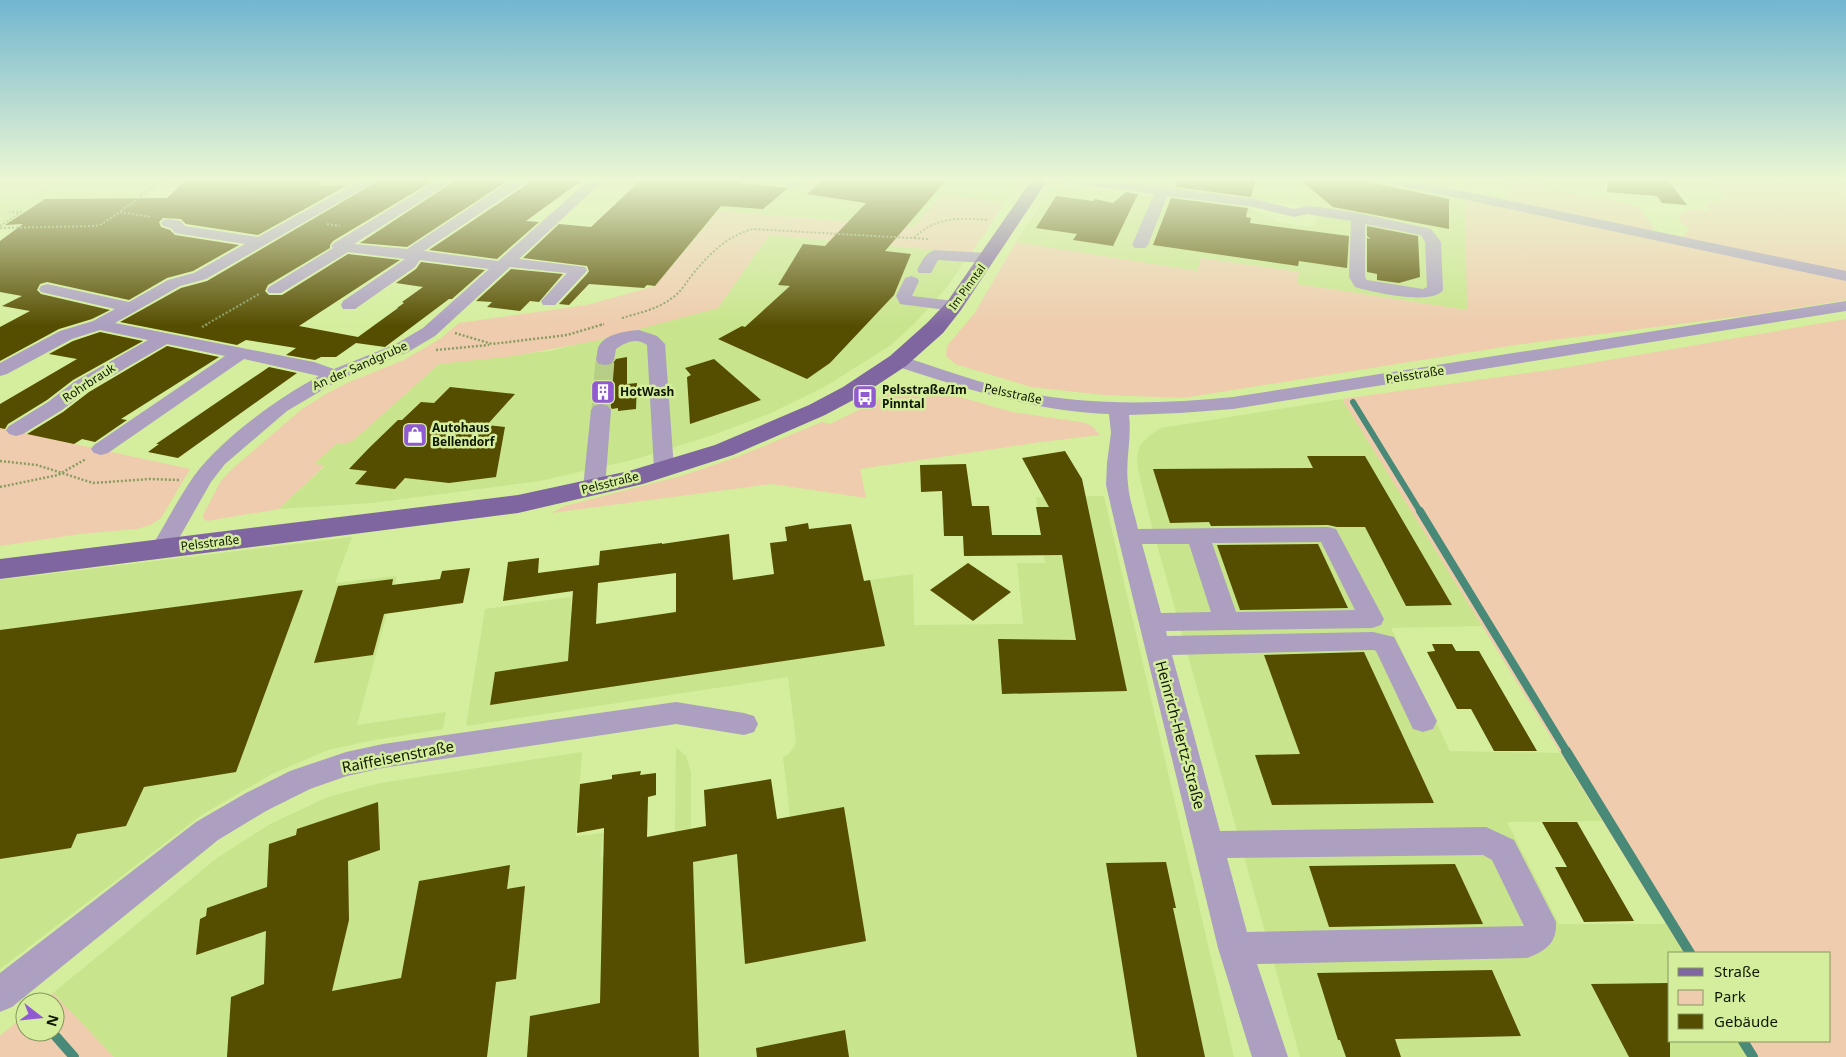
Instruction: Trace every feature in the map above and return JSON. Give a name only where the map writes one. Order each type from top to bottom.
[{"type":"main road","name":"Im Pinntal","points":[[898,361],[935,328],[954,306],[1007,227]]},
{"type":"main road","name":"Pelsstraße","points":[[0,569],[510,505],[594,488],[634,478],[724,450],[798,419],[851,392],[898,361]]},
{"type":"street","points":[[178,227],[180,230],[259,242]]},
{"type":"street","points":[[0,370],[66,334],[99,325],[174,283],[200,276],[286,227]]},
{"type":"street","points":[[369,227],[339,246],[394,254],[579,270],[549,301]]},
{"type":"street","points":[[410,254],[450,227]]},
{"type":"street","name":"An der Sandgrube","points":[[162,549],[202,480],[218,460],[280,407],[334,375],[402,348],[435,328],[545,227]]},
{"type":"street","points":[[1140,245],[1147,227]]},
{"type":"street","points":[[1358,227],[1357,278],[1361,284],[1424,294],[1436,290],[1434,242],[1426,232],[1409,227]]},
{"type":"street","points":[[1616,227],[1846,276]]},
{"type":"street","points":[[274,290],[345,247]]},
{"type":"street","points":[[349,305],[409,264],[413,259],[410,254]]},
{"type":"street","points":[[925,270],[935,255],[987,258]]},
{"type":"street","points":[[910,281],[904,296],[906,300],[954,306]]},
{"type":"street","points":[[47,289],[85,296],[91,300],[131,307]]},
{"type":"street","name":"Pelsstraße","points":[[898,361],[965,384],[1022,398],[1118,408],[1190,408],[1233,403],[1846,306]]},
{"type":"street","points":[[99,325],[314,368],[334,375]]},
{"type":"street","points":[[605,360],[607,347],[616,341],[639,336],[654,341],[664,469]]},
{"type":"street","name":"Rohrbrauk","points":[[16,430],[55,406],[81,386],[172,339]]},
{"type":"street","points":[[101,450],[140,424],[154,411],[240,354]]},
{"type":"street","name":"Heinrich-Hertz-Straße","points":[[1118,408],[1122,433],[1117,463],[1117,485],[1129,537],[1235,948],[1270,1057]]},
{"type":"street","points":[[594,488],[601,410]]},
{"type":"street","points":[[1129,537],[1328,534],[1372,619],[1226,620],[1153,634]]},
{"type":"street","points":[[1198,537],[1226,620]]},
{"type":"street","points":[[1153,634],[1373,641],[1385,644],[1423,721]]},
{"type":"street","name":"Raiffeisenstraße","points":[[0,994],[207,832],[256,802],[300,780],[346,764],[383,756],[676,713],[744,724]]},
{"type":"street","points":[[1209,845],[1486,841],[1503,850],[1540,922],[1541,931],[1536,939],[1527,942],[1235,948]]},
{"type":"path","points":[[354,227],[366,229]]},
{"type":"path","points":[[914,238],[925,227]]},
{"type":"path","points":[[619,319],[655,307],[673,297],[717,248],[734,234],[742,231],[753,229],[933,240]]},
{"type":"path","points":[[172,339],[254,296],[274,290]]},
{"type":"path","points":[[402,348],[430,351],[568,335],[610,322]]},
{"type":"path","points":[[435,328],[492,344]]},
{"type":"path","points":[[0,487],[26,484],[64,473],[101,450]]},
{"type":"path","points":[[0,461],[37,465],[93,483],[150,479],[202,480]]},
{"type":"shaded area","points":[[0,227],[104,227],[102,229],[0,230]]},
{"type":"shaded area","points":[[1026,227],[1466,227],[1468,310],[1297,284],[1299,272],[1201,258],[1197,271],[1016,242]]},
{"type":"shaded area","points":[[769,235],[970,253],[948,286],[914,324],[891,345],[826,386],[771,413],[713,435],[636,459],[540,481],[372,503],[279,509],[325,466],[314,464],[336,444],[345,444],[354,440],[439,364],[550,351],[718,308]]},
{"type":"shaded area","points":[[1342,399],[1482,626],[1391,628],[1450,751],[1560,753],[1602,821],[1507,822],[1559,924],[1666,924],[1683,952],[1668,952],[1668,1042],[1739,1042],[1748,1057],[1300,1057],[1151,523],[1138,470],[1137,457],[1140,445],[1161,428]]},
{"type":"shaded area","points":[[1104,496],[1234,1057],[114,1057],[65,1006],[65,992],[54,992],[217,858],[270,824],[328,797],[380,783],[582,752],[576,836],[603,833],[601,857],[647,849],[647,837],[675,832],[676,747],[686,756],[691,772],[691,862],[737,854],[735,826],[790,817],[783,757],[788,755],[796,741],[788,677],[466,726],[485,609],[571,597],[571,627],[673,612],[673,610],[777,593],[913,574],[914,625],[1023,624],[1017,563],[1045,563],[1036,497]]},
{"type":"shaded area","points":[[352,537],[335,583],[397,576],[357,725],[446,712],[443,729],[328,750],[272,774],[203,814],[0,969],[0,580]]},
{"type":"green space","points":[[704,227],[988,227],[971,253],[769,235],[718,308],[595,341],[514,356],[439,364],[354,440],[345,444],[336,444],[314,464],[325,465],[279,509],[207,521],[204,519],[203,515],[221,481],[231,470],[302,409],[347,383],[404,360],[440,339],[459,323],[587,305],[655,286]]},
{"type":"green space","points":[[1466,227],[1605,227],[1846,278],[1846,300],[1758,314],[1522,344],[1183,398],[1104,395],[1031,387],[955,364],[946,356],[947,346],[974,314],[1016,242],[1197,271],[1201,258],[1299,272],[1297,284],[1467,310]]},
{"type":"green space","points":[[1633,227],[1653,227],[1655,230],[1651,229],[1650,231]]},
{"type":"green space","points":[[1689,227],[1846,227],[1846,272],[1682,238],[1690,228]]},
{"type":"green space","points":[[1846,319],[1846,1057],[1748,1057],[1739,1042],[1831,1042],[1831,952],[1683,952],[1342,399],[1557,369]]},
{"type":"green space","points":[[914,384],[1012,412],[1086,423],[1093,427],[1100,435],[860,469],[866,498],[772,484],[551,513],[565,506],[681,476],[737,457],[822,422],[830,424],[871,404],[898,387]]},
{"type":"green space","points":[[0,428],[190,469],[161,518],[150,525],[137,529],[80,534],[0,546]]},
{"type":"green space","points":[[65,1006],[114,1057],[0,1057],[0,1036],[15,1023],[15,1042],[65,1042]]},
{"type":"building","points":[[18,227],[162,227],[170,230],[175,235],[239,245],[193,271],[167,278],[129,300],[47,282],[40,284],[37,290],[41,294],[110,310],[92,319],[59,329],[0,361],[0,327],[30,311],[2,306],[22,296],[0,292],[0,241]]},
{"type":"building","points":[[208,227],[272,227],[258,235]]},
{"type":"building","points":[[299,227],[356,227],[333,241],[330,248],[268,285],[265,291],[269,295],[282,295],[348,254],[400,260],[299,326],[358,337],[423,287],[396,283],[416,269],[421,262],[485,270],[452,299],[449,299],[385,347],[356,343],[336,357],[321,357],[315,360],[286,355],[296,348],[246,340],[237,345],[120,322],[181,288],[207,281]]},
{"type":"building","points":[[384,227],[437,227],[407,247],[360,243]]},
{"type":"building","points":[[463,227],[533,227],[497,259],[429,250]]},
{"type":"building","points":[[555,227],[703,227],[655,286],[647,285],[644,288],[589,284],[569,305],[559,304],[587,274],[589,271],[587,266],[523,258]]},
{"type":"building","points":[[843,227],[905,227],[885,251],[911,254],[894,295],[830,363],[807,379],[718,339],[742,326],[745,327],[790,286],[778,285],[803,244],[825,246]]},
{"type":"building","points":[[1122,227],[1113,246],[1073,240],[1077,234],[1036,228]]},
{"type":"building","points":[[1160,227],[1283,227],[1349,236],[1347,268],[1299,261],[1298,266],[1153,245]]},
{"type":"building","points":[[1367,227],[1374,227],[1418,236],[1420,277],[1399,283],[1377,280],[1377,274],[1367,272],[1367,238],[1371,239],[1367,236]]},
{"type":"building","points":[[511,269],[563,274],[539,302],[530,301],[520,311],[487,307],[492,302],[476,301]]},
{"type":"building","points":[[100,332],[143,341],[73,380],[47,400],[8,424],[5,429],[0,428],[0,404],[77,359],[49,354],[73,341]]},
{"type":"building","points":[[167,346],[219,357],[121,419],[127,420],[95,442],[82,439],[74,444],[27,434],[63,412],[89,392]]},
{"type":"building","points":[[627,357],[627,384],[637,383],[636,409],[618,411],[618,408],[612,409],[609,404],[602,402],[594,404],[596,363],[605,367],[611,366],[616,359]]},
{"type":"building","points":[[714,359],[761,400],[690,424],[687,377],[691,375],[685,368]]},
{"type":"building","points":[[269,367],[297,373],[178,458],[148,452],[159,444],[156,444]]},
{"type":"building","name":"Autohaus Bellendorf","points":[[450,387],[515,394],[487,425],[505,427],[496,477],[449,483],[405,478],[395,489],[355,484],[367,471],[349,469],[369,448],[398,420],[402,420],[421,402],[434,403]]},
{"type":"building","points":[[1065,451],[1082,479],[1127,691],[1002,694],[998,639],[1076,640],[1062,555],[964,556],[963,536],[944,536],[942,491],[921,492],[920,465],[966,464],[972,506],[989,506],[992,535],[1041,535],[1036,507],[1049,507],[1022,458]]},
{"type":"building","points":[[1307,456],[1365,456],[1452,605],[1406,606],[1365,527],[1337,527],[1328,525],[1211,526],[1209,522],[1170,523],[1153,469],[1313,468]]},
{"type":"building","points":[[808,523],[809,529],[851,524],[864,581],[870,580],[885,646],[490,705],[495,672],[568,661],[573,591],[503,601],[508,562],[539,558],[538,573],[599,565],[600,551],[729,534],[733,580],[774,574],[770,543],[787,541],[785,527]],"holes":[[[676,573],[676,612],[596,624],[598,583]]]},
{"type":"building","points":[[1318,544],[1348,608],[1240,610],[1217,545]]},
{"type":"building","points":[[968,563],[1011,592],[973,621],[930,590]]},
{"type":"building","points":[[470,568],[463,603],[384,614],[373,655],[314,663],[338,586],[393,579],[392,585],[440,579],[442,571]]},
{"type":"building","points":[[303,590],[236,772],[144,787],[126,826],[77,834],[71,848],[0,859],[0,630]]},
{"type":"building","points":[[1432,644],[1452,644],[1456,651],[1479,651],[1537,751],[1494,751],[1471,709],[1457,709],[1427,652],[1435,651]]},
{"type":"building","points":[[1364,652],[1434,803],[1272,805],[1255,755],[1300,754],[1264,655]]},
{"type":"building","points":[[641,771],[640,775],[656,773],[656,795],[648,797],[647,837],[706,826],[704,790],[771,779],[777,819],[844,807],[866,941],[745,964],[737,854],[693,862],[699,1057],[527,1057],[530,1016],[600,1003],[604,828],[577,833],[580,784],[612,779],[612,775]]},
{"type":"building","points":[[378,802],[380,850],[348,861],[349,920],[332,991],[401,978],[419,881],[510,865],[507,889],[525,886],[516,979],[496,982],[487,1057],[227,1057],[231,997],[264,984],[266,931],[196,955],[200,919],[206,916],[207,908],[267,887],[269,844],[296,835],[297,829]]},
{"type":"building","points":[[1542,822],[1577,822],[1634,921],[1584,922],[1555,867],[1567,867]]},
{"type":"building","points":[[1166,862],[1176,908],[1173,908],[1205,1057],[1137,1057],[1106,863]]},
{"type":"building","points":[[1455,864],[1483,924],[1329,927],[1309,866]]},
{"type":"building","points":[[1492,970],[1521,1036],[1395,1039],[1401,1057],[1346,1057],[1340,1040],[1338,1040],[1317,973]]},
{"type":"building","points":[[1668,983],[1668,1042],[1670,1042],[1670,1057],[1629,1057],[1591,984]]},
{"type":"building","points":[[845,1030],[849,1057],[757,1057],[756,1048]]},
{"type":"waterway","points":[[1353,402],[1421,513]]},
{"type":"waterway","points":[[1420,511],[1567,752]]},
{"type":"waterway","points":[[1566,751],[1689,952]]},
{"type":"waterway","points":[[61,1042],[74,1057]]},
{"type":"waterway","points":[[1744,1042],[1753,1057]]},
{"type":"tunnel","points":[[601,410],[605,360]]},
{"type":"place","name":"HotWash","points":[[603,392]]},
{"type":"place","name":"Pelsstraße/Im Pinntal","points":[[865,397]]},
{"type":"place","name":"Autohaus Bellendorf","points":[[415,435]]}]
